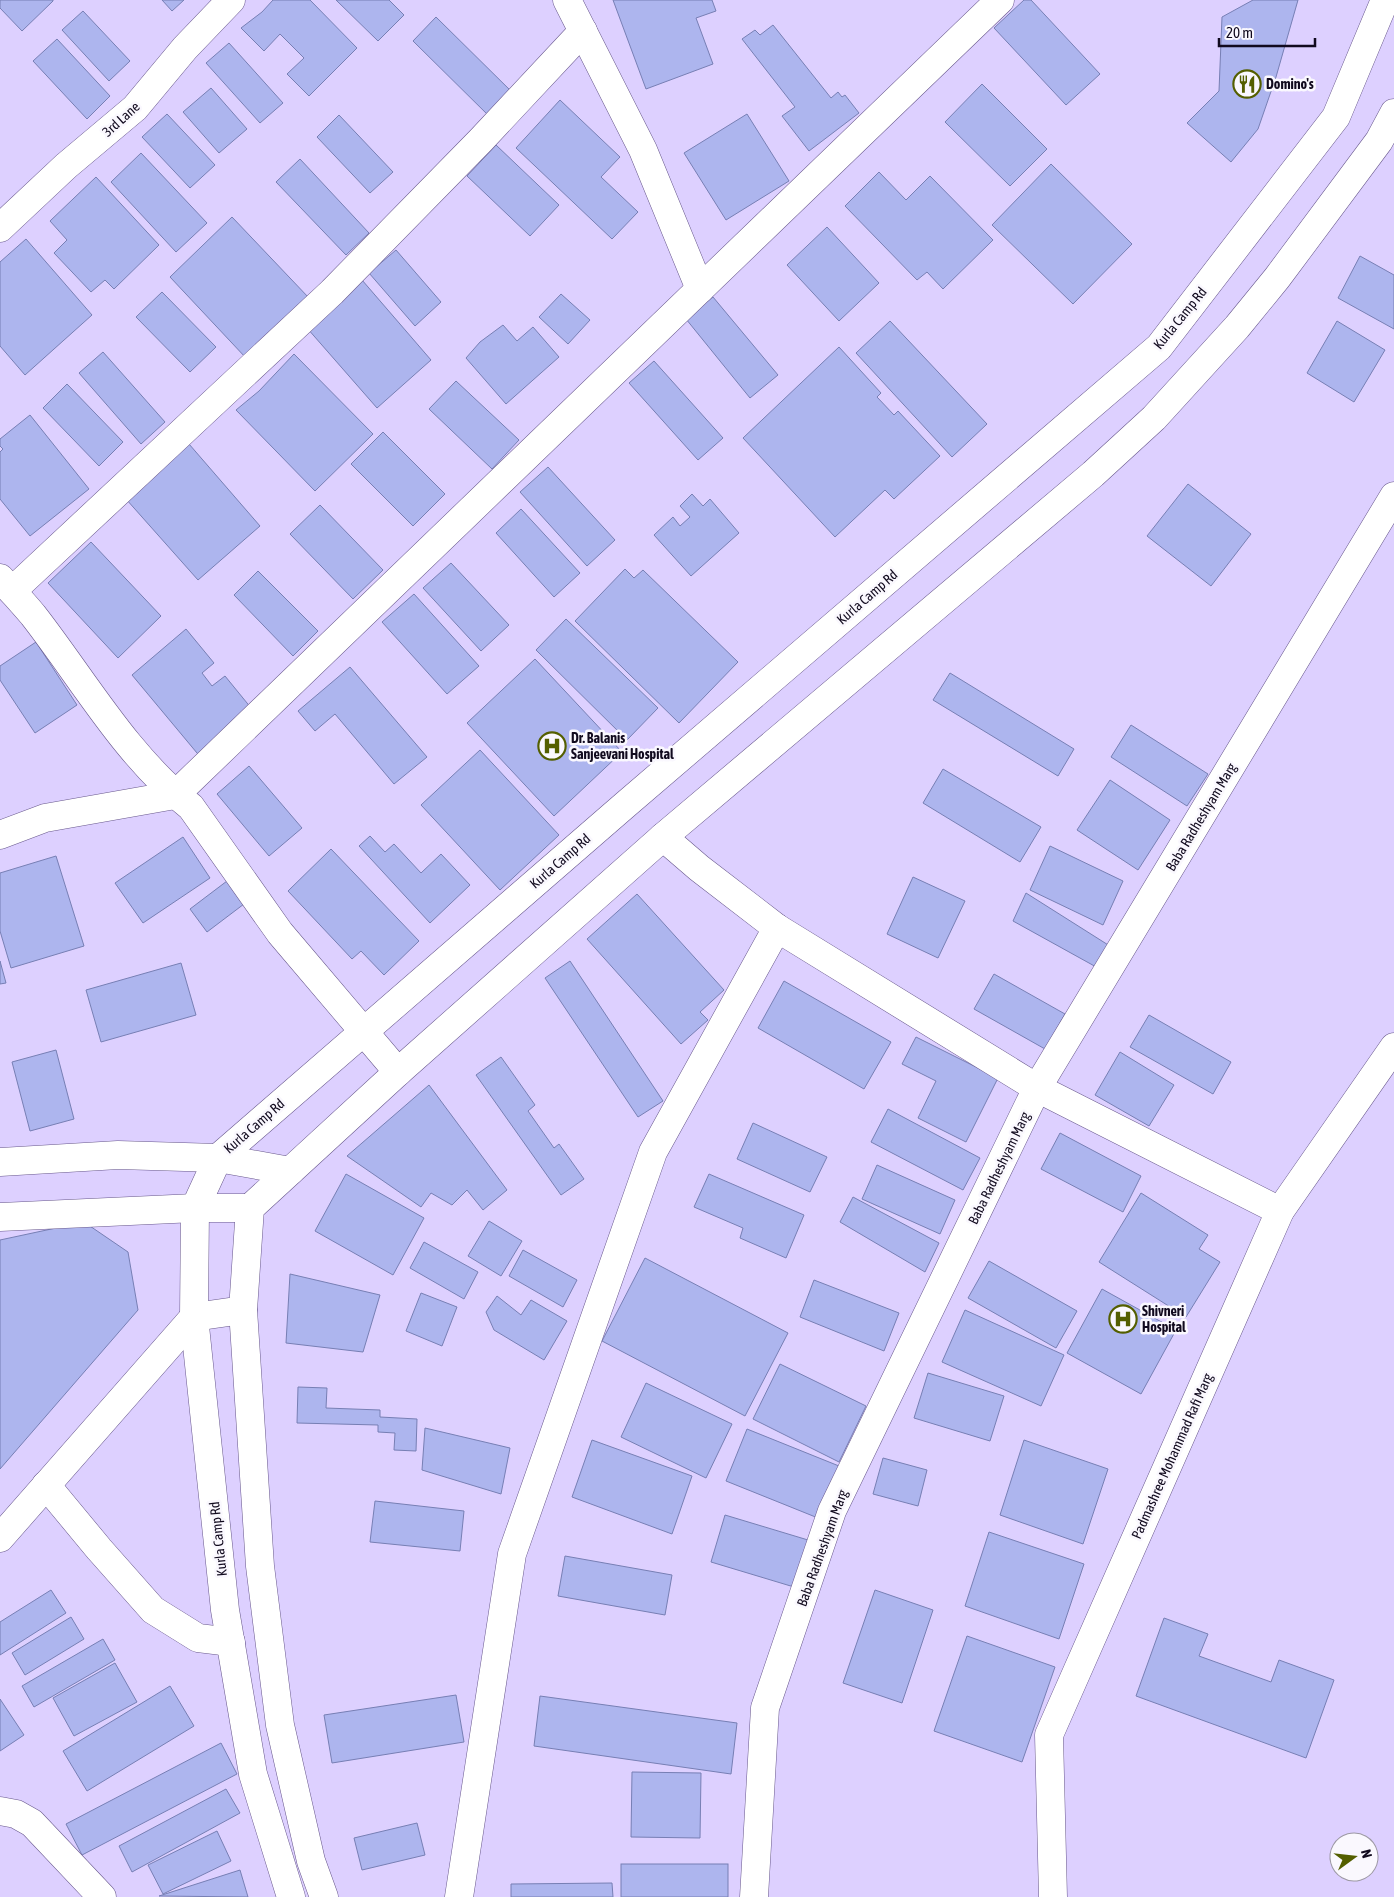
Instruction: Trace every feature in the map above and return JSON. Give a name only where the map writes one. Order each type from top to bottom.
[{"type":"street","name":"3rd Lane","points":[[0,228],[66,166],[135,108],[184,48],[232,0]]},
{"type":"street","points":[[567,0],[643,150],[700,289]]},
{"type":"street","points":[[0,835],[45,818],[175,794],[1000,0]]},
{"type":"street","name":"Kurla Camp Rd","points":[[290,1897],[253,1774],[224,1600],[194,1317],[195,1208],[218,1158],[363,1031],[1159,347],[1336,117],[1385,0]]},
{"type":"street","points":[[398,1072],[280,933],[191,807],[175,794],[121,735],[32,615],[6,585],[332,292],[481,140],[583,32]]},
{"type":"street","points":[[0,1217],[195,1208],[250,1208],[398,1072],[663,837],[1092,474],[1154,418],[1237,328],[1277,278],[1379,142],[1394,113]]},
{"type":"street","name":"Baba Radheshyam Marg","points":[[754,1897],[765,1708],[832,1511],[1037,1088],[1394,496]]},
{"type":"street","points":[[663,837],[699,868],[777,928],[1037,1088],[1280,1211]]},
{"type":"street","points":[[459,1897],[512,1554],[653,1152],[777,928]]},
{"type":"street","name":"Padmashree Mohammad Rafi Marg","points":[[1053,1897],[1049,1735],[1280,1211],[1394,1048]]},
{"type":"street","points":[[0,1162],[118,1154],[218,1158],[290,1171]]},
{"type":"street","points":[[250,1208],[243,1310],[260,1566],[280,1725],[311,1861],[324,1897]]},
{"type":"street","points":[[0,1538],[194,1317],[243,1310]]},
{"type":"street","points":[[46,1485],[153,1610],[198,1638],[231,1642]]},
{"type":"street","points":[[0,1811],[16,1814],[32,1823],[102,1897]]},
{"type":"building","points":[[0,0],[53,1],[22,31],[0,8]]},
{"type":"building","points":[[162,0],[184,0],[172,11]]},
{"type":"building","points":[[273,0],[310,0],[357,48],[309,96],[287,74],[304,58],[280,34],[264,51],[241,28],[262,12]]},
{"type":"building","points":[[336,0],[389,0],[404,15],[378,41]]},
{"type":"building","points":[[613,0],[712,0],[716,11],[696,18],[713,64],[646,89]]},
{"type":"building","points":[[1024,0],[1031,0],[1100,74],[1066,105],[994,28]]},
{"type":"building","name":"Domino's","points":[[1253,0],[1298,0],[1276,77],[1258,129],[1231,162],[1187,123],[1219,91],[1222,17]]},
{"type":"building","points":[[83,11],[130,61],[109,81],[62,30]]},
{"type":"building","points":[[436,17],[515,95],[492,119],[413,41]]},
{"type":"building","points":[[773,25],[831,98],[838,92],[842,97],[845,95],[859,113],[809,151],[782,116],[795,107],[742,39],[755,30],[760,35]]},
{"type":"building","points":[[57,39],[110,96],[87,119],[33,61]]},
{"type":"building","points":[[229,43],[283,103],[260,123],[206,63]]},
{"type":"building","points":[[982,84],[1047,149],[1010,186],[945,122]]},
{"type":"building","points":[[211,88],[247,129],[219,153],[183,112]]},
{"type":"building","points":[[560,100],[620,157],[601,177],[638,212],[612,239],[516,148]]},
{"type":"building","points":[[167,114],[215,165],[190,188],[142,137]]},
{"type":"building","points":[[747,114],[789,181],[726,220],[684,153]]},
{"type":"building","points":[[339,115],[393,172],[370,193],[317,137]]},
{"type":"building","points":[[496,145],[559,205],[530,236],[467,176]]},
{"type":"building","points":[[141,153],[207,223],[176,252],[111,182]]},
{"type":"building","points":[[300,159],[369,233],[346,255],[276,182]]},
{"type":"building","points":[[1051,164],[1132,244],[1073,304],[992,225]]},
{"type":"building","points":[[879,172],[906,200],[930,176],[993,240],[943,289],[927,272],[917,280],[845,206]]},
{"type":"building","points":[[96,177],[159,245],[114,289],[105,280],[91,292],[54,253],[67,240],[50,221]]},
{"type":"building","points":[[232,217],[309,298],[246,358],[170,277]]},
{"type":"building","points":[[827,227],[879,283],[839,321],[787,265]]},
{"type":"building","points":[[26,239],[92,315],[25,375],[0,346],[0,262]]},
{"type":"building","points":[[396,250],[441,302],[415,326],[369,273]]},
{"type":"building","points":[[1360,256],[1394,275],[1394,329],[1338,298]]},
{"type":"building","points":[[362,280],[431,360],[377,408],[307,328]]},
{"type":"building","points":[[162,292],[216,347],[190,372],[136,317]]},
{"type":"building","points":[[561,294],[590,320],[568,344],[539,317]]},
{"type":"building","points":[[713,297],[778,375],[750,398],[686,319]]},
{"type":"building","points":[[890,321],[987,424],[952,457],[856,353]]},
{"type":"building","points":[[1337,321],[1385,350],[1354,402],[1307,373]]},
{"type":"building","points":[[503,325],[517,341],[533,327],[559,357],[506,404],[466,358],[480,342]]},
{"type":"building","points":[[839,347],[881,393],[877,397],[894,415],[898,411],[940,456],[894,499],[885,490],[835,537],[743,438]]},
{"type":"building","points":[[103,352],[165,422],[141,444],[79,373]]},
{"type":"building","points":[[294,354],[373,434],[315,491],[236,410],[259,391]]},
{"type":"building","points":[[654,361],[723,438],[698,460],[629,383]]},
{"type":"building","points":[[456,381],[519,440],[492,469],[429,409]]},
{"type":"building","points":[[67,384],[123,442],[99,466],[43,408]]},
{"type":"building","points":[[30,415],[89,489],[30,536],[0,499],[0,452],[3,449],[0,446],[0,439]]},
{"type":"building","points":[[383,432],[445,494],[413,526],[351,464]]},
{"type":"building","points":[[189,444],[260,526],[198,580],[126,499]]},
{"type":"building","points":[[548,467],[615,540],[587,566],[520,492]]},
{"type":"building","points":[[1188,484],[1251,534],[1211,586],[1147,536]]},
{"type":"building","points":[[692,494],[703,506],[710,499],[739,533],[691,576],[654,535],[673,517],[680,526],[690,517],[680,506]]},
{"type":"building","points":[[320,505],[383,570],[353,599],[290,534]]},
{"type":"building","points":[[521,509],[580,573],[554,597],[496,533]]},
{"type":"building","points":[[91,542],[161,616],[118,658],[48,583]]},
{"type":"building","points":[[451,563],[509,625],[481,651],[423,588]]},
{"type":"building","points":[[625,569],[634,578],[643,570],[738,662],[679,723],[575,621]]},
{"type":"building","points":[[258,571],[318,631],[293,656],[234,595]]},
{"type":"building","points":[[414,594],[479,666],[447,694],[382,622]]},
{"type":"building","points":[[566,619],[658,708],[627,740],[536,650]]},
{"type":"building","points":[[186,629],[214,663],[202,673],[212,686],[225,676],[256,714],[202,759],[132,675]]},
{"type":"building","points":[[36,642],[77,705],[35,733],[0,680],[0,666]]},
{"type":"building","points":[[535,659],[622,752],[554,816],[467,723]]},
{"type":"building","points":[[350,667],[427,757],[394,784],[335,714],[315,731],[298,711]]},
{"type":"building","points":[[950,673],[1074,749],[1058,776],[933,700]]},
{"type":"building","points":[[1131,725],[1208,774],[1187,806],[1111,757]]},
{"type":"building","points":[[480,750],[559,835],[500,890],[421,805]]},
{"type":"building","points":[[249,766],[302,828],[269,856],[217,794]]},
{"type":"building","points":[[943,769],[1041,827],[1020,862],[923,803]]},
{"type":"building","points":[[1110,780],[1170,820],[1138,870],[1077,830]]},
{"type":"building","points":[[370,836],[385,852],[394,844],[421,873],[441,854],[470,885],[430,923],[359,846]]},
{"type":"building","points":[[183,837],[210,878],[143,923],[115,883]]},
{"type":"building","points":[[1050,846],[1123,881],[1103,925],[1030,890]]},
{"type":"building","points":[[331,849],[419,941],[384,975],[361,951],[352,959],[288,891]]},
{"type":"building","points":[[56,856],[84,946],[11,968],[0,931],[0,873]]},
{"type":"building","points":[[913,877],[965,901],[938,958],[887,934]]},
{"type":"building","points":[[227,881],[244,904],[207,932],[190,909]]},
{"type":"building","points":[[1026,893],[1113,948],[1098,968],[1013,921]]},
{"type":"building","points":[[637,894],[724,990],[700,1012],[708,1020],[681,1044],[587,939]]},
{"type":"building","points":[[0,961],[6,983],[0,984]]},
{"type":"building","points":[[570,961],[663,1101],[638,1117],[545,978]]},
{"type":"building","points":[[181,963],[196,1015],[101,1042],[86,990]]},
{"type":"building","points":[[994,974],[1065,1014],[1045,1049],[974,1009]]},
{"type":"building","points":[[784,981],[891,1042],[864,1089],[758,1028]]},
{"type":"building","points":[[1149,1015],[1231,1062],[1213,1094],[1130,1047]]},
{"type":"building","points":[[916,1037],[998,1078],[966,1142],[918,1118],[936,1081],[902,1064]]},
{"type":"building","points":[[56,1050],[74,1119],[30,1131],[12,1062]]},
{"type":"building","points":[[1120,1052],[1174,1085],[1149,1126],[1095,1095]]},
{"type":"building","points":[[501,1057],[535,1105],[528,1111],[554,1148],[559,1144],[584,1179],[561,1195],[476,1075]]},
{"type":"building","points":[[429,1085],[507,1190],[483,1210],[467,1190],[452,1205],[431,1193],[421,1207],[347,1156]]},
{"type":"building","points":[[888,1109],[980,1158],[963,1190],[871,1142]]},
{"type":"building","points":[[753,1123],[827,1157],[810,1192],[737,1159]]},
{"type":"building","points":[[1060,1133],[1141,1176],[1123,1212],[1041,1169]]},
{"type":"building","points":[[877,1165],[955,1200],[940,1234],[862,1199]]},
{"type":"building","points":[[346,1174],[424,1218],[393,1275],[315,1231]]},
{"type":"building","points":[[709,1174],[804,1215],[786,1258],[740,1238],[743,1228],[694,1207]]},
{"type":"building","points":[[1141,1193],[1208,1235],[1199,1249],[1220,1262],[1186,1317],[1099,1262]]},
{"type":"building","points":[[853,1197],[939,1243],[925,1272],[840,1222]]},
{"type":"building","points":[[489,1221],[522,1241],[501,1276],[468,1256]]},
{"type":"building","points":[[84,1222],[128,1252],[138,1310],[0,1469],[0,1240]]},
{"type":"building","points":[[424,1242],[478,1272],[464,1299],[410,1268]]},
{"type":"building","points":[[523,1250],[577,1280],[563,1307],[509,1276]]},
{"type":"building","points":[[645,1258],[788,1333],[745,1416],[602,1341]]},
{"type":"building","points":[[989,1261],[1077,1311],[1056,1348],[968,1298]]},
{"type":"building","points":[[290,1274],[380,1295],[363,1352],[286,1343]]},
{"type":"building","points":[[814,1280],[899,1313],[884,1351],[800,1317]]},
{"type":"building","points":[[1102,1289],[1176,1330],[1141,1394],[1067,1353]]},
{"type":"building","points":[[421,1293],[457,1307],[442,1346],[406,1331]]},
{"type":"building","points":[[497,1296],[521,1315],[531,1300],[567,1321],[544,1360],[494,1330],[486,1312]]},
{"type":"building","points":[[965,1310],[1064,1355],[1041,1406],[942,1362]]},
{"type":"building","points":[[780,1364],[866,1406],[839,1462],[753,1419]]},
{"type":"building","points":[[928,1373],[1004,1396],[990,1441],[914,1418]]},
{"type":"building","points":[[646,1383],[732,1424],[706,1478],[621,1437]]},
{"type":"building","points":[[298,1387],[327,1388],[326,1408],[380,1410],[380,1417],[417,1419],[416,1451],[394,1450],[395,1433],[378,1432],[378,1425],[297,1423]]},
{"type":"building","points":[[425,1428],[510,1448],[501,1494],[422,1470]]},
{"type":"building","points":[[747,1429],[839,1466],[818,1518],[726,1481]]},
{"type":"building","points":[[592,1440],[692,1476],[672,1534],[572,1497]]},
{"type":"building","points":[[1024,1440],[1108,1469],[1083,1544],[1000,1515]]},
{"type":"building","points":[[883,1458],[927,1470],[918,1506],[873,1494]]},
{"type":"building","points":[[375,1501],[464,1511],[460,1551],[370,1542]]},
{"type":"building","points":[[725,1515],[808,1540],[794,1587],[711,1562]]},
{"type":"building","points":[[989,1532],[1084,1564],[1059,1639],[965,1606]]},
{"type":"building","points":[[565,1556],[672,1575],[665,1615],[558,1596]]},
{"type":"building","points":[[51,1590],[66,1613],[0,1655],[0,1622]]},
{"type":"building","points":[[875,1590],[933,1610],[902,1703],[843,1683]]},
{"type":"building","points":[[71,1617],[84,1639],[25,1675],[12,1653]]},
{"type":"building","points":[[1164,1618],[1208,1634],[1199,1656],[1271,1682],[1279,1660],[1334,1680],[1306,1758],[1136,1696]]},
{"type":"building","points":[[967,1636],[1055,1667],[1022,1762],[934,1731]]},
{"type":"building","points":[[103,1639],[115,1660],[34,1707],[22,1686]]},
{"type":"building","points":[[115,1663],[137,1702],[74,1736],[53,1698]]},
{"type":"building","points":[[170,1686],[194,1726],[87,1791],[63,1751]]},
{"type":"building","points":[[456,1695],[464,1742],[332,1763],[324,1715]]},
{"type":"building","points":[[540,1696],[737,1723],[731,1774],[534,1746]]},
{"type":"building","points":[[0,1699],[24,1735],[0,1751]]},
{"type":"building","points":[[221,1743],[237,1774],[82,1855],[66,1824]]},
{"type":"building","points":[[632,1772],[701,1773],[700,1838],[631,1837]]},
{"type":"building","points":[[226,1789],[240,1813],[132,1872],[119,1846]]},
{"type":"building","points":[[417,1823],[425,1855],[362,1870],[354,1838]]},
{"type":"building","points":[[217,1831],[231,1861],[163,1894],[148,1865]]},
{"type":"building","points":[[621,1864],[728,1864],[728,1897],[621,1897]]},
{"type":"building","points":[[240,1870],[248,1897],[159,1896]]},
{"type":"building","points":[[612,1883],[613,1897],[511,1897],[511,1884]]},
{"type":"place","name":"Domino's","points":[[1247,84]]},
{"type":"place","name":"Dr. Balanis Sanjeevani Hospital","points":[[552,746]]},
{"type":"place","name":"Shivneri Hospital","points":[[1123,1319]]}]
